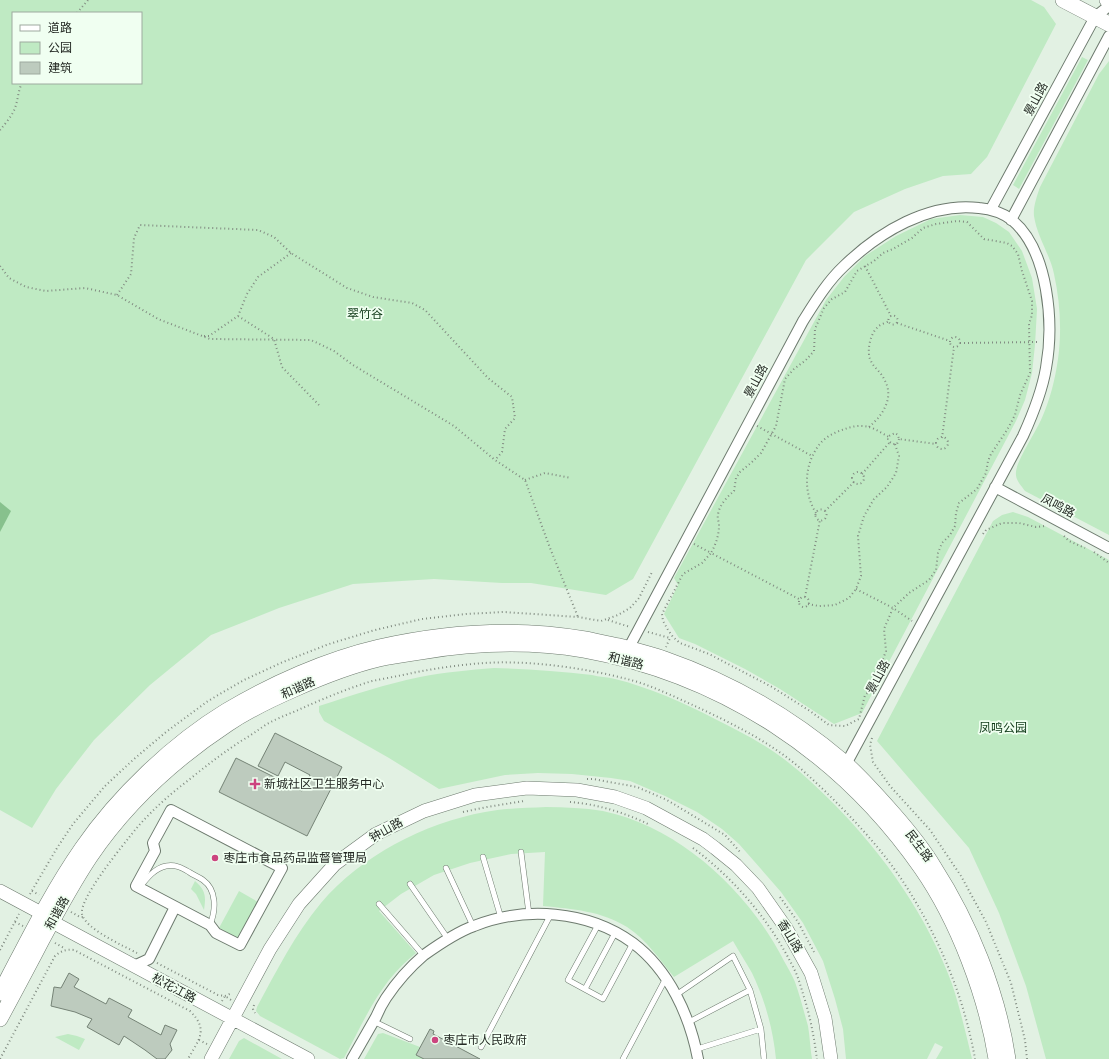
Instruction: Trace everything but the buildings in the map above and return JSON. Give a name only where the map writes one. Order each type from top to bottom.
[{"type":"main road","points":[[1063,0],[1109,24]]},
{"type":"main road","name":"和谐路","points":[[0,1019],[66,873],[100,824],[145,775],[197,731],[224,712],[285,680],[346,656],[378,647],[444,636],[480,633],[516,633],[554,635],[587,639],[625,654],[662,658],[698,671],[741,698]]},
{"type":"main road","name":"民生路","points":[[741,698],[787,720],[818,741],[843,770],[870,806],[900,840],[923,871],[942,902],[976,980],[987,1017],[996,1059]]},
{"type":"main road","name":"民生路","points":[[843,770],[879,798],[933,864],[952,896],[970,934],[987,976],[998,1014],[1008,1059]]},
{"type":"main road","name":"和谐路","points":[[0,993],[45,917]]},
{"type":"street","name":"景山路","points":[[991,209],[1095,17],[1109,6]]},
{"type":"street","points":[[1011,220],[1109,36]]},
{"type":"street","name":"景山路","points":[[625,654],[803,321],[829,282],[843,266],[859,252],[883,235],[903,224],[945,208],[967,206],[991,209],[1011,220],[1024,233],[1036,254],[1043,277],[1047,295],[1050,342],[1041,393],[1032,416],[995,487],[843,770]]},
{"type":"street","name":"凤鸣路","points":[[995,487],[1109,548]]},
{"type":"street","name":"钟山路","points":[[211,1059],[270,949],[299,904],[336,864],[376,834],[424,811],[475,795],[527,788],[577,790],[615,797],[646,808],[703,839]]},
{"type":"street","points":[[171,810],[282,868],[240,945],[216,933],[210,925],[140,887],[136,886],[154,851],[153,843],[171,810]]},
{"type":"street","name":"香山路","points":[[703,839],[736,865],[758,888],[786,928],[811,973],[825,1018],[831,1059]]},
{"type":"street","name":"松花江路","points":[[0,891],[134,966],[308,1059]]},
{"type":"street","points":[[134,966],[148,959],[175,907]]},
{"type":"street","points":[[352,1059],[386,998],[405,974],[424,956],[448,939],[473,926],[501,918],[529,914],[551,914],[574,917],[615,932],[633,943],[652,961],[666,978],[676,995],[689,1022],[698,1054]]},
{"type":"lane","points":[[521,852],[529,914]]},
{"type":"lane","points":[[483,857],[501,918]]},
{"type":"lane","points":[[140,887],[149,875],[156,870],[166,866],[178,866],[203,880],[209,886],[213,896],[214,907],[210,925]]},
{"type":"lane","points":[[446,868],[473,926]]},
{"type":"lane","points":[[410,884],[448,939]]},
{"type":"lane","points":[[379,904],[424,956]]},
{"type":"lane","points":[[480,1047],[551,914]]},
{"type":"lane","points":[[598,925],[568,980],[603,999],[633,943]]},
{"type":"lane","points":[[585,989],[615,932]]},
{"type":"lane","points":[[676,995],[733,956],[750,990],[761,1029],[764,1059]]},
{"type":"lane","points":[[622,1059],[666,978]]},
{"type":"lane","points":[[689,1022],[750,990]]},
{"type":"lane","points":[[373,1021],[410,1039]]},
{"type":"lane","points":[[698,1054],[761,1029]]},
{"type":"path","points":[[78,12],[88,0]]},
{"type":"path","points":[[0,130],[15,109],[22,84]]},
{"type":"path","points":[[957,221],[967,222],[984,238],[1007,243],[1012,246],[1018,254],[1032,301],[1032,315],[1029,324],[1030,342],[1030,372],[1020,395],[1015,415],[991,454],[986,473],[977,489],[959,503],[956,513],[955,526],[950,535],[942,543],[938,553],[936,570],[929,580],[908,593],[893,608],[884,629],[886,651],[883,659],[876,668],[872,689],[865,695],[859,718],[845,726],[829,725],[772,687],[709,654],[680,643],[673,637],[663,622],[662,614],[683,574],[702,563],[715,546],[718,537],[718,515],[722,504],[734,491],[736,478],[740,472],[761,453],[776,426],[785,379],[814,351],[815,329],[824,308],[832,299],[845,292],[857,271],[874,261],[883,253],[912,238],[923,228],[957,221]]},
{"type":"path","points":[[117,295],[131,274],[134,238],[140,225],[258,230],[274,237],[291,254],[347,288],[373,297],[412,303],[425,310],[488,378],[512,397],[515,418],[506,429],[502,452],[495,460]]},
{"type":"path","points":[[202,336],[209,336],[238,316],[247,294],[258,278],[291,254]]},
{"type":"path","points":[[865,265],[891,316],[889,318],[889,322]]},
{"type":"path","points":[[0,266],[9,278],[26,287],[46,291],[84,288],[117,295],[158,319],[210,339],[311,340],[334,351],[353,365],[454,426],[495,460],[525,480],[550,548],[578,617]]},
{"type":"path","points":[[238,316],[274,339],[282,367],[318,404]]},
{"type":"path","points":[[891,316],[897,317],[897,323]]},
{"type":"path","points":[[889,322],[892,325],[896,325],[897,323],[950,341]]},
{"type":"path","points":[[868,427],[876,421],[888,401],[888,390],[884,379],[870,360],[869,348],[872,336],[878,327],[889,322]]},
{"type":"path","points":[[950,341],[951,338],[955,337],[959,338],[960,343]]},
{"type":"path","points":[[950,341],[950,345],[954,347]]},
{"type":"path","points":[[954,347],[959,346],[960,343],[1050,342]]},
{"type":"path","points":[[942,438],[954,347]]},
{"type":"path","points":[[749,422],[812,456]]},
{"type":"path","points":[[799,599],[798,602],[804,607],[808,604],[819,606],[835,605],[848,598],[856,589],[861,576],[858,536],[864,516],[874,499],[887,487],[896,473],[900,456],[895,444],[891,444],[888,437],[868,427],[850,427],[835,432],[819,444],[812,456],[808,470],[807,486],[812,506],[817,518],[820,520],[805,597]]},
{"type":"path","points":[[888,437],[891,434],[895,434],[898,435],[899,438],[936,444],[938,448],[944,449],[948,446],[948,442],[946,439],[942,438]]},
{"type":"path","points":[[895,444],[898,442],[899,438]]},
{"type":"path","points":[[936,444],[938,439],[942,438]]},
{"type":"path","points":[[862,474],[890,442]]},
{"type":"path","points":[[854,482],[852,478],[854,473],[859,472],[862,474]]},
{"type":"path","points":[[525,480],[545,474],[570,478]]},
{"type":"path","points":[[825,511],[854,482],[861,482],[864,478],[862,474]]},
{"type":"path","points":[[816,513],[822,509],[825,511]]},
{"type":"path","points":[[820,520],[824,520],[826,516],[825,511]]},
{"type":"path","points":[[978,538],[986,530],[1002,523],[1019,523],[1036,527],[1045,526],[1052,529]]},
{"type":"path","points":[[1064,536],[1069,541],[1088,549]]},
{"type":"path","points":[[686,540],[799,599],[805,597]]},
{"type":"path","points":[[1093,551],[1109,564]]},
{"type":"path","points":[[856,589],[893,608],[920,626]]},
{"type":"path","points":[[805,597],[809,600],[808,604]]},
{"type":"path","points":[[234,992],[225,996],[218,995],[92,928],[81,917],[82,907],[94,887],[118,852],[144,820],[170,795],[220,754],[268,724],[320,700],[372,681],[428,670],[486,663],[520,663],[554,666],[593,671],[629,679],[651,687],[728,721],[777,751],[799,767],[848,814],[900,878],[924,916],[942,954],[958,995],[972,1040],[975,1059]]},
{"type":"path","points":[[874,733],[870,745],[873,762],[890,786]]},
{"type":"path","points":[[586,779],[637,787],[667,800],[724,834]]},
{"type":"path","points":[[458,813],[526,801]]},
{"type":"path","points":[[564,802],[579,803],[609,810],[650,825]]},
{"type":"path","points":[[687,844],[730,879],[754,907],[775,936],[797,974],[809,1012],[817,1059]]},
{"type":"path","points":[[0,950],[32,891]]},
{"type":"path","points":[[0,1059],[55,956],[64,949],[74,950],[190,1011],[197,1018],[201,1028],[199,1040],[188,1059]]},
{"type":"path","points":[[254,1004],[253,1009],[255,1013]]},
{"type":"green space","name":"翠竹谷","points":[[0,0],[1031,0],[1044,7],[1056,24],[987,157],[971,174],[943,176],[905,189],[854,212],[806,260],[633,579],[606,595],[531,583],[434,579],[353,584],[279,608],[211,635],[150,685],[94,740],[56,789],[32,828],[0,810]]},
{"type":"green space","points":[[1082,57],[1088,60],[1019,189],[1013,185]]},
{"type":"green space","points":[[1109,61],[1109,535],[1025,491],[1016,478],[1016,472],[1019,461],[1041,420],[1052,390],[1058,359],[1060,338],[1060,316],[1056,284],[1050,259],[1034,216],[1036,202],[1040,187],[1099,74]]},
{"type":"green space","points":[[960,215],[983,217],[996,223],[1009,232],[1022,251],[1032,278],[1037,309],[1032,373],[1025,400],[1016,421],[862,713],[834,724],[780,689],[745,669],[695,644],[679,638],[664,614],[678,585],[674,578],[826,300],[844,277],[865,256],[896,236],[931,219]]},
{"type":"green space","points":[[0,502],[11,511],[0,532]]},
{"type":"green space","name":"凤鸣公园","points":[[1013,512],[1028,517],[1109,560],[1109,1059],[1046,1059],[1026,986],[999,913],[969,848],[877,741],[993,521],[1002,515]]},
{"type":"green space","points":[[494,668],[543,670],[592,675],[615,679],[640,686],[679,701],[735,729],[768,748],[795,768],[835,805],[871,845],[903,888],[917,911],[942,959],[952,984],[972,1059],[936,1059],[943,1047],[935,1043],[927,1059],[846,1059],[843,1029],[823,961],[803,923],[781,892],[739,844],[722,829],[697,812],[630,781],[572,774],[538,773],[505,775],[439,789],[389,758],[324,721],[319,712],[319,706],[395,683],[439,674]]},
{"type":"green space","points":[[546,807],[603,811],[631,819],[659,831],[685,847],[732,887],[769,935],[795,982],[808,1026],[812,1059],[776,1059],[771,1026],[765,1004],[752,973],[733,941],[674,977],[640,937],[627,927],[607,917],[597,914],[565,908],[543,906],[545,852],[511,854],[470,863],[434,875],[401,894],[379,911],[416,953],[398,969],[382,989],[344,1058],[340,1059],[260,1016],[256,1011],[286,954],[303,927],[321,903],[355,870],[374,856],[417,833],[462,817],[516,808]]},
{"type":"green space","points":[[195,881],[204,894],[204,910],[196,894],[191,889]]},
{"type":"green space","points":[[239,891],[258,902],[239,939],[219,928]]},
{"type":"green space","points":[[383,1033],[420,1047],[424,1059],[364,1059],[378,1034]]},
{"type":"green space","points":[[68,1034],[85,1039],[79,1050],[55,1037]]},
{"type":"green space","points":[[244,1038],[282,1059],[229,1059],[239,1041]]},
{"type":"place","name":"新城社区卫生服务中心","points":[[255,784]]},
{"type":"place","name":"枣庄市食品药品监督管理局","points":[[215,858]]},
{"type":"place","name":"枣庄市人民政府","points":[[435,1040]]}]
